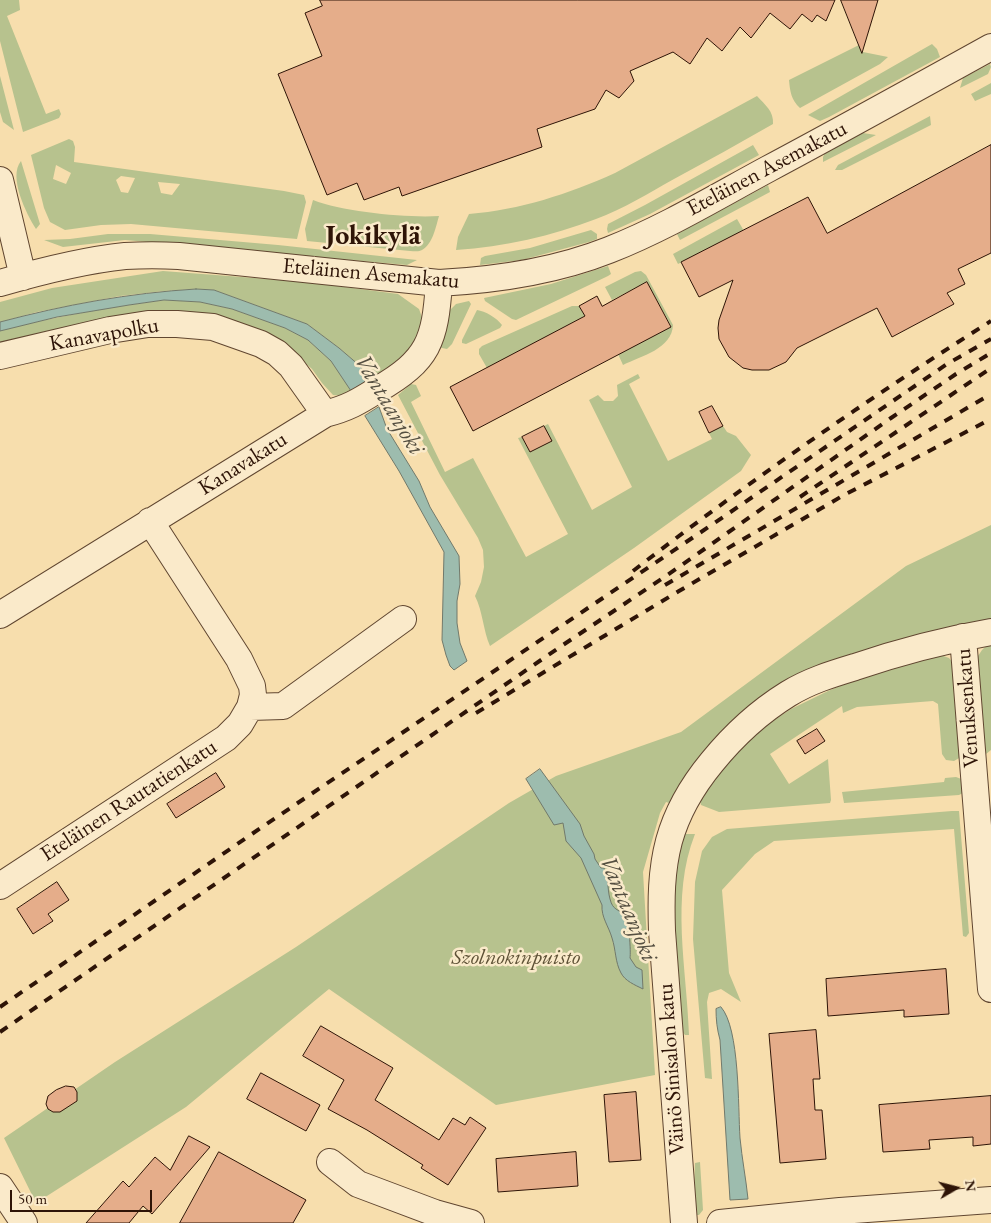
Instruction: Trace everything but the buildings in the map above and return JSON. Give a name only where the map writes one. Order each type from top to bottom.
[{"type":"street","name":"Eteläinen Asemakatu","points":[[12,280],[103,260],[152,255],[179,256],[439,283],[475,281],[541,270],[608,250],[642,236],[991,47]]},
{"type":"street","points":[[0,180],[12,280]]},
{"type":"street","name":"Kanavakatu","points":[[0,615],[150,521],[335,411],[380,388],[404,373],[424,353],[433,332],[439,283]]},
{"type":"street","name":"Kanavapolku","points":[[0,356],[110,330],[148,324],[177,324],[213,328],[248,339],[277,353],[335,411]]},
{"type":"street","points":[[150,521],[239,659],[252,686],[253,695],[250,707],[284,706],[403,619]]},
{"type":"street","name":"Väinö Sinisalon katu","points":[[684,1223],[661,904],[664,862],[669,840],[680,812],[699,778],[728,742],[756,717],[789,693],[821,678],[880,658],[963,637],[991,632]]},
{"type":"street","name":"Venuksenkatu","points":[[963,637],[983,799],[991,989]]},
{"type":"street","name":"Eteläinen Rautatienkatu","points":[[0,886],[226,738],[240,724],[250,707]]},
{"type":"street","points":[[330,1162],[358,1184],[435,1213],[471,1223]]},
{"type":"street","points":[[3,1191],[24,1223]]},
{"type":"street","points":[[720,1223],[840,1211],[991,1200]]},
{"type":"green space","points":[[0,0],[19,0],[20,10],[7,16],[46,114],[59,109],[61,114],[59,118],[23,132],[0,41]]},
{"type":"green space","points":[[932,44],[937,49],[940,57],[820,121],[808,115]]},
{"type":"green space","points":[[859,45],[863,52],[888,57],[880,64],[800,108],[793,99],[789,80]]},
{"type":"green space","points":[[990,64],[991,67],[988,74],[960,88],[963,78]]},
{"type":"green space","points":[[0,76],[14,130],[3,122],[0,112]]},
{"type":"green space","points":[[991,83],[991,94],[975,101],[971,94]]},
{"type":"green space","points":[[757,96],[772,115],[773,124],[626,206],[562,231],[510,243],[456,250],[458,237],[469,214],[525,205],[597,181]]},
{"type":"green space","points":[[930,116],[931,125],[842,170],[835,170],[838,165]]},
{"type":"green space","points":[[863,133],[876,135],[823,162],[825,153]]},
{"type":"green space","points":[[69,139],[73,141],[75,147],[74,162],[284,191],[304,195],[306,202],[297,239],[131,224],[101,225],[65,230],[50,222],[44,208],[31,155]],"holes":[[[56,165],[71,173],[66,184],[53,179]],[[121,176],[135,178],[128,193],[121,192],[116,180]],[[158,182],[180,184],[172,195],[161,193]]]},
{"type":"green space","points":[[753,145],[759,155],[650,214],[608,233],[608,224]]},
{"type":"green space","points":[[21,161],[40,224],[36,229],[23,205],[17,185],[16,176]]},
{"type":"green space","points":[[768,185],[770,192],[680,240],[677,234]]},
{"type":"green space","points":[[313,200],[341,208],[375,213],[439,216],[429,244],[419,251],[307,241],[305,229]]},
{"type":"green space","points":[[737,219],[744,231],[678,264],[673,254]]},
{"type":"green space","points":[[591,230],[597,234],[597,239],[589,242],[522,260],[480,265],[481,258],[485,256],[530,248]]},
{"type":"green space","points":[[108,234],[150,234],[417,260],[407,265],[125,240],[63,247],[44,240]]},
{"type":"green space","points":[[608,266],[611,274],[608,276],[516,320],[485,301],[484,298],[551,284]]},
{"type":"green space","points":[[163,271],[307,282],[398,294],[419,309],[423,320],[410,351],[394,365],[369,381],[360,366],[307,324],[214,290],[164,291],[120,296],[37,312],[0,322],[0,302],[52,288]]},
{"type":"green space","points":[[641,271],[646,275],[673,325],[667,340],[661,346],[623,365],[618,354],[671,326],[647,282],[612,300],[605,287],[635,272]]},
{"type":"green space","points":[[164,300],[200,302],[232,309],[285,328],[308,340],[331,361],[351,391],[342,396],[333,395],[312,369],[294,353],[249,328],[0,344],[0,331],[102,309]]},
{"type":"green space","points":[[469,301],[471,304],[452,344],[447,349],[442,348],[438,345],[449,311],[456,304]]},
{"type":"green space","points":[[572,306],[579,306],[585,316],[487,368],[479,354],[479,349],[482,346]]},
{"type":"green space","points":[[477,310],[491,315],[502,325],[500,328],[466,344],[462,343],[462,340]]},
{"type":"green space","points":[[638,374],[640,378],[629,384],[668,461],[712,439],[709,433],[723,426],[727,432],[736,436],[751,455],[741,471],[634,548],[490,646],[475,596],[481,582],[484,567],[483,550],[478,538],[440,475],[398,395],[411,384],[416,385],[421,396],[411,402],[445,472],[473,458],[526,557],[568,534],[518,438],[522,437],[530,452],[551,441],[544,426],[548,424],[592,510],[632,487],[589,400],[598,395],[604,401],[613,401],[618,396],[617,385]]},
{"type":"green space","name":"Szolnokinpuisto","points":[[991,525],[991,622],[806,676],[672,804],[666,802],[660,813],[643,872],[655,1075],[496,1105],[329,989],[186,1107],[36,1203],[4,1138],[115,1062],[296,947],[509,803],[556,776],[681,732],[906,566]]},
{"type":"green space","points":[[991,643],[991,750],[986,754],[981,746],[976,659]]},
{"type":"green space","points":[[938,654],[949,658],[954,664],[961,757],[954,761],[946,760],[942,754],[938,704],[933,701],[857,707],[843,713],[842,706],[770,754],[789,784],[828,759],[830,803],[719,812],[701,805],[700,800],[715,773],[762,728],[791,709],[869,674]]},
{"type":"green space","points":[[956,777],[964,780],[963,793],[959,795],[844,803],[842,792],[944,782],[945,778]]},
{"type":"green space","points":[[959,811],[969,933],[966,937],[963,936],[954,829],[774,841],[755,854],[722,890],[729,973],[741,1002],[721,989],[709,993],[707,1002],[712,1079],[705,1078],[693,939],[695,882],[702,851],[712,837],[727,829]]},
{"type":"green space","points":[[685,834],[695,834],[687,858],[682,908],[683,959],[689,1035],[685,1035],[681,1030],[675,962],[674,872]]},
{"type":"green space","points":[[700,1162],[703,1210],[699,1215],[696,1215],[694,1190],[695,1163]]},
{"type":"shaded area","points":[[196,289],[214,290],[307,324],[360,366],[369,381],[351,391],[331,361],[308,340],[285,328],[232,309],[200,302],[164,300],[129,305],[57,317],[0,331],[0,322],[48,310],[121,297]]},
{"type":"shaded area","points":[[379,407],[387,429],[419,481],[430,507],[459,556],[460,584],[457,601],[457,623],[460,643],[467,661],[454,670],[450,666],[442,640],[444,552],[399,471],[365,416]]},
{"type":"shaded area","points":[[540,769],[580,824],[595,859],[601,868],[604,868],[611,903],[614,908],[625,916],[628,923],[630,958],[636,967],[642,970],[643,989],[628,981],[621,973],[602,905],[581,858],[566,841],[563,823],[554,825],[526,779]]},
{"type":"shaded area","points":[[721,1007],[732,1032],[735,1050],[740,1138],[748,1199],[730,1200],[720,1040],[716,1017],[716,1009]]},
{"type":"railway","points":[[633,571],[720,505],[809,442],[899,380],[991,321]]},
{"type":"railway","points":[[0,1007],[265,825],[713,524],[947,364],[991,339]]},
{"type":"railway","points":[[0,1032],[666,576],[891,418],[991,353]]},
{"type":"railway","points":[[800,497],[991,368]]},
{"type":"railway","points":[[665,585],[991,394]]},
{"type":"railway","points":[[476,713],[679,591],[844,495],[991,419]]},
{"type":"district","name":"Jokikylä","points":[[373,236]]},
{"type":"water label","name":"Vantaanjoki","points":[[389,405]]},
{"type":"water label","name":"Vantaanjoki","points":[[628,909]]}]
